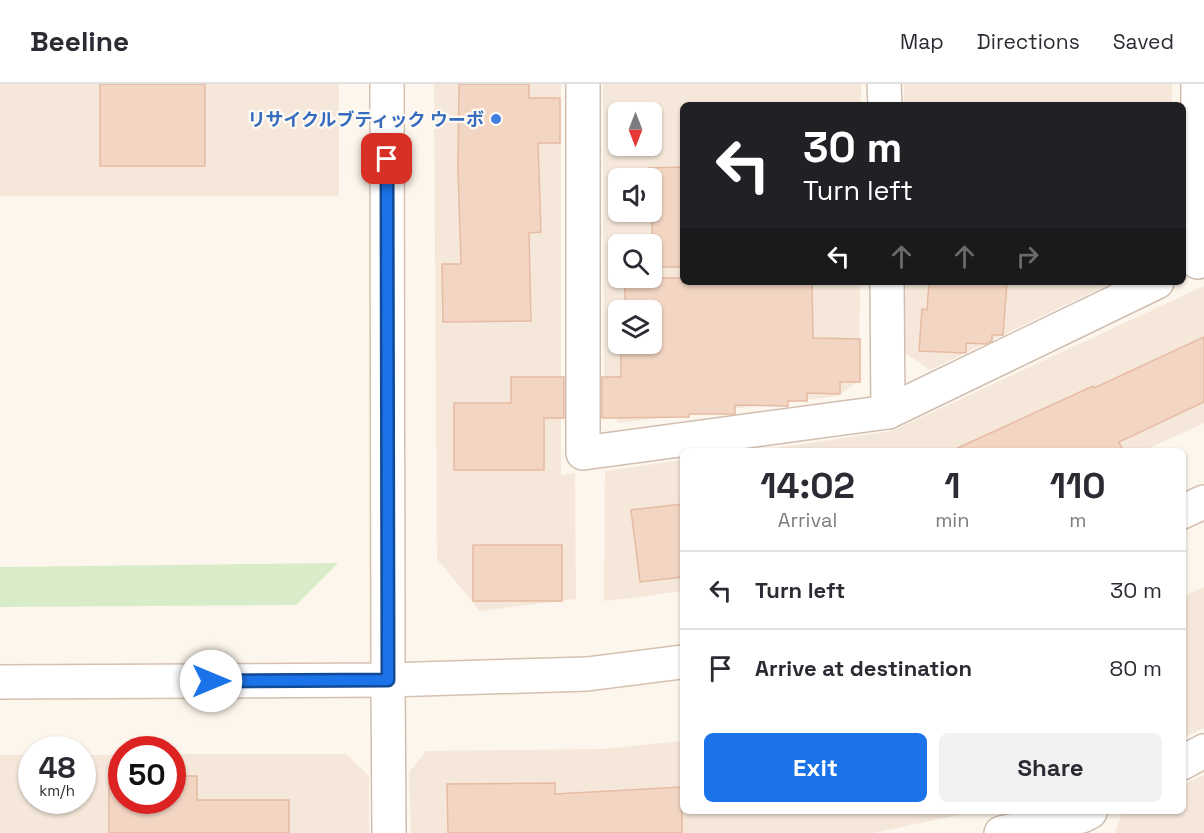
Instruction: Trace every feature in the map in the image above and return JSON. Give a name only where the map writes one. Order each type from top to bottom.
[{"type":"street","points":[[387,84],[389,833]]},
{"type":"street","points":[[583,84],[583,453],[888,412],[1151,285]]},
{"type":"street","points":[[884,84],[885,102]]},
{"type":"street","points":[[1195,264],[1198,84]]},
{"type":"street","points":[[887,285],[888,412]]},
{"type":"street","points":[[1186,510],[1204,502]]},
{"type":"street","points":[[0,682],[388,680],[587,674],[680,662]]},
{"type":"street","points":[[1186,761],[1204,751]]},
{"type":"street","points":[[1000,833],[1088,820]]},
{"type":"shaded area","points":[[0,84],[339,84],[339,196],[0,196]]},
{"type":"shaded area","points":[[434,84],[561,84],[561,475],[575,473],[576,599],[480,611],[437,559]]},
{"type":"shaded area","points":[[603,84],[861,84],[861,102],[680,102],[680,285],[860,285],[859,380],[838,396],[619,423],[604,407]]},
{"type":"shaded area","points":[[904,84],[1172,84],[1172,102],[904,102]]},
{"type":"shaded area","points":[[904,285],[1107,285],[930,370],[904,352]]},
{"type":"shaded area","points":[[1204,286],[1204,423],[1150,448],[774,448],[892,431]]},
{"type":"shaded area","points":[[680,460],[680,591],[604,601],[605,471]]},
{"type":"shaded area","points":[[1204,587],[1204,728],[1186,736],[1186,595]]},
{"type":"shaded area","points":[[680,741],[680,814],[963,814],[873,833],[411,833],[409,772],[426,751],[604,749]]},
{"type":"shaded area","points":[[186,754],[346,754],[369,776],[369,833],[0,833],[0,755],[18,755],[18,814],[96,814],[96,755],[108,755],[108,814],[186,814]]},
{"type":"shaded area","points":[[1204,775],[1204,833],[1115,833],[1122,814],[1186,814],[1186,783]]},
{"type":"green space","points":[[338,563],[296,605],[0,607],[0,567]]},
{"type":"building","points":[[100,84],[205,84],[205,166],[100,166]]},
{"type":"building","points":[[459,84],[529,84],[529,98],[560,98],[560,143],[538,143],[541,232],[529,233],[531,321],[443,322],[442,264],[461,264],[458,169]]},
{"type":"building","points":[[680,167],[680,267],[662,267],[662,234],[652,234],[652,222],[662,222],[662,168],[649,168]]},
{"type":"building","points":[[662,278],[680,278],[680,285],[812,285],[813,338],[860,339],[860,382],[840,382],[840,394],[807,393],[807,401],[788,401],[788,406],[735,405],[735,414],[689,414],[689,417],[602,418],[602,377],[621,377],[621,354],[662,354],[662,300],[625,300],[625,288],[662,288]]},
{"type":"building","points":[[929,285],[1007,285],[1003,335],[992,335],[992,341],[985,344],[966,343],[966,353],[919,351],[922,309],[927,310]]},
{"type":"building","points":[[1204,337],[1204,402],[1119,442],[1122,448],[958,448],[1093,386],[1094,388]]},
{"type":"building","points":[[511,377],[564,377],[564,418],[544,418],[544,470],[454,470],[454,403],[511,403]]},
{"type":"building","points":[[680,504],[680,577],[640,582],[631,510]]},
{"type":"building","points":[[473,545],[562,545],[562,601],[473,601]]},
{"type":"building","points":[[186,776],[197,776],[197,800],[289,800],[289,833],[109,833],[109,814],[186,814]]},
{"type":"building","points":[[555,783],[555,794],[680,787],[682,833],[448,833],[447,784]]},
{"type":"place","name":"リサイクルブティック ウーボ","points":[[496,119]]},
{"type":"route","points":[[211,681],[388,680],[387,159]]}]
